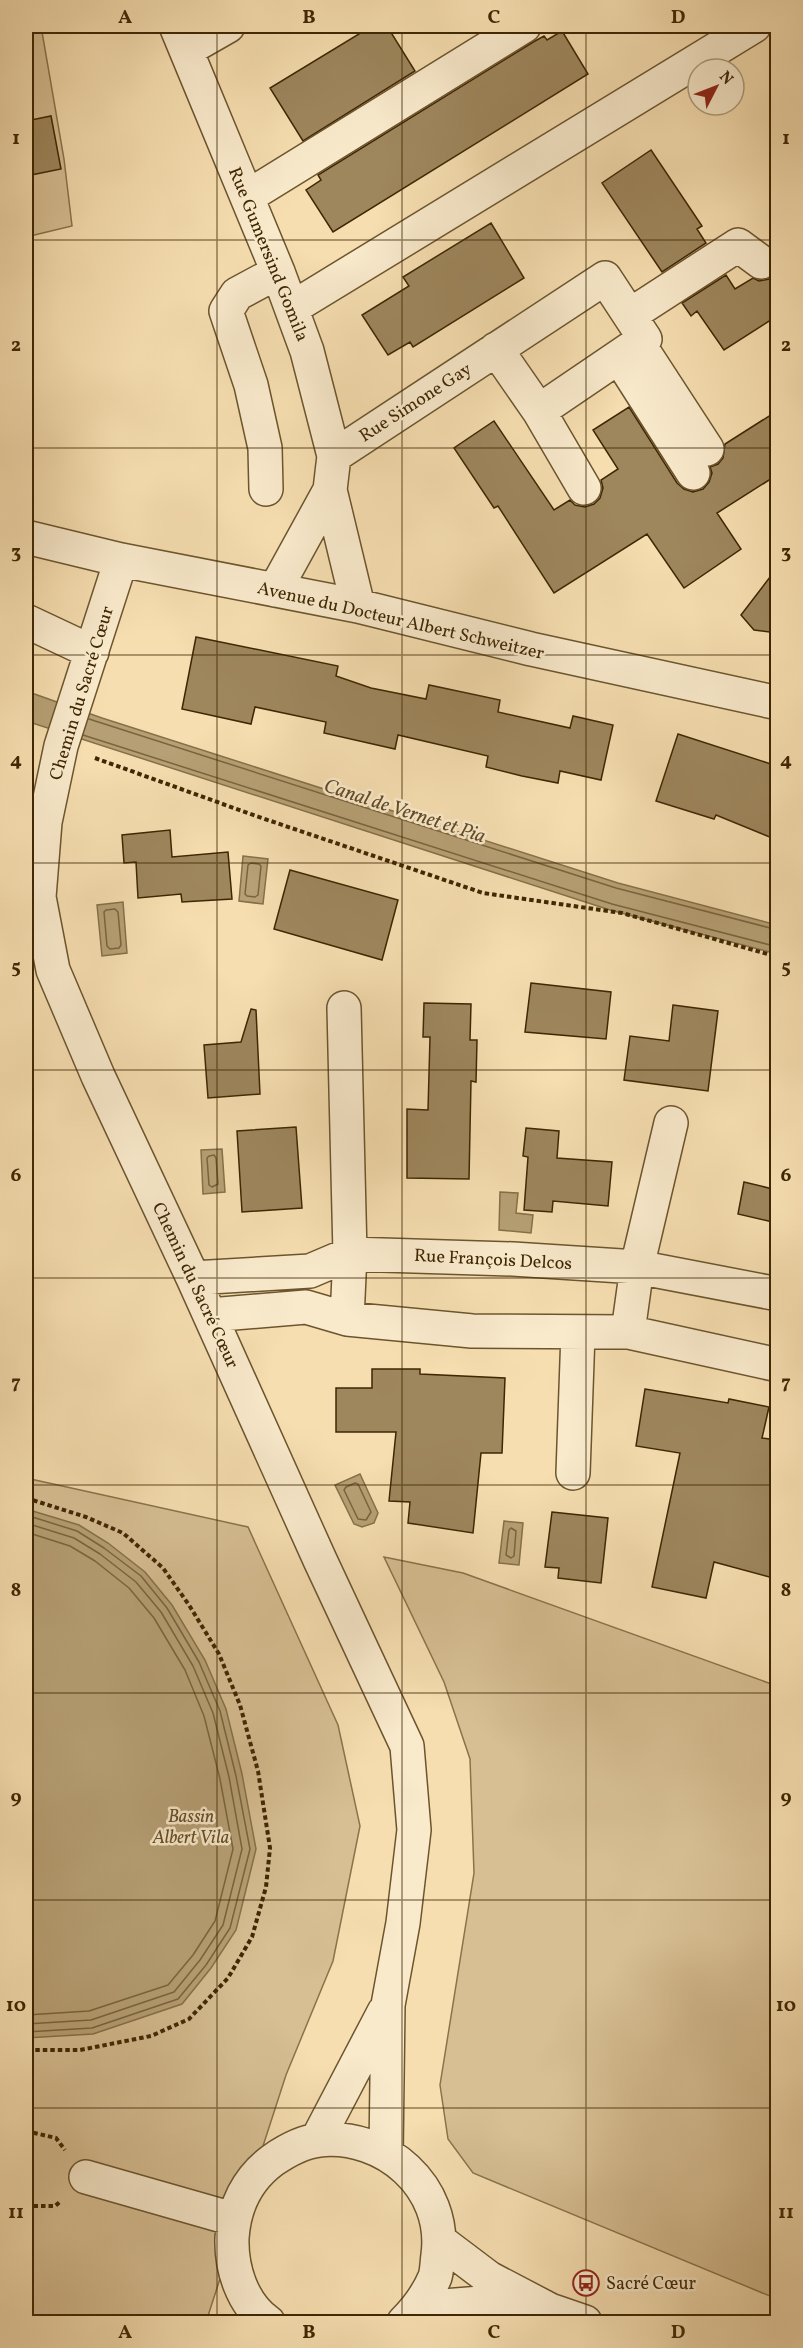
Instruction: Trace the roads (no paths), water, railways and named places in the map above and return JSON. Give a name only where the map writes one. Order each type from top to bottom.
[{"type":"street","points":[[181,38],[228,26]]},
{"type":"street","points":[[247,197],[524,26]]},
{"type":"street","points":[[292,308],[754,26]]},
{"type":"street","name":"Rue Gumersind Gomila","points":[[181,38],[278,272],[307,351],[334,456],[330,490],[358,606]]},
{"type":"street","points":[[539,411],[738,245],[761,262]]},
{"type":"street","points":[[266,489],[265,448],[251,385],[226,312],[237,294],[278,272]]},
{"type":"street","name":"Rue Simone Gay","points":[[334,456],[605,278],[629,338]]},
{"type":"street","points":[[629,338],[700,461]]},
{"type":"street","points":[[496,349],[539,411],[584,488]]},
{"type":"street","name":"Rue Gumersind Gomila","points":[[275,590],[330,490]]},
{"type":"street","name":"Avenue du Docteur Albert Schweitzer","points":[[26,537],[121,560],[358,606],[531,649],[777,703]]},
{"type":"street","name":"Chemin du Sacré Cœur","points":[[121,560],[62,746],[45,822],[39,897],[53,970],[98,1076],[407,1746],[414,1830],[403,1923],[388,2006],[386,2152]]},
{"type":"street","points":[[26,621],[92,652]]},
{"type":"street","points":[[344,1008],[350,1254],[347,1319]]},
{"type":"street","points":[[628,1332],[637,1267],[671,1123]]},
{"type":"street","name":"Rue François Delcos","points":[[193,1278],[310,1271],[350,1254],[513,1259],[637,1267],[777,1294]]},
{"type":"street","points":[[210,1315],[306,1307],[347,1319],[471,1331],[628,1332],[777,1365]]},
{"type":"street","points":[[573,1473],[578,1333]]},
{"type":"street","name":"Chemin du Sacré Cœur","points":[[317,2140],[388,2006]]},
{"type":"street","points":[[268,2322],[262,2318],[241,2289],[231,2255],[233,2219],[244,2191],[263,2168],[288,2150],[317,2140],[353,2141],[386,2152],[413,2173],[427,2194],[436,2216],[440,2241],[435,2276],[411,2315]]},
{"type":"street","points":[[86,2177],[233,2219]]},
{"type":"street","points":[[440,2241],[489,2278],[550,2310],[585,2322]]},
{"type":"street","points":[[411,2315],[481,2303],[550,2310]]},
{"type":"water","name":"Canal de Vernet et Pia","points":[[26,691],[102,718],[618,883],[777,925],[777,954],[610,910],[26,721]]},
{"type":"water","points":[[243,856],[268,859],[263,904],[239,901]]},
{"type":"water","points":[[123,902],[127,953],[102,956],[97,905]]},
{"type":"water","points":[[222,1149],[225,1192],[203,1194],[201,1150]]},
{"type":"water","points":[[500,1192],[518,1193],[516,1213],[533,1215],[531,1233],[499,1230]]},
{"type":"water","points":[[360,1474],[378,1513],[374,1523],[362,1527],[354,1524],[335,1485]]},
{"type":"water","points":[[26,1509],[79,1525],[108,1543],[145,1572],[172,1605],[205,1660],[226,1709],[242,1774],[256,1849],[236,1930],[211,1968],[182,2004],[93,2034],[26,2038]]},
{"type":"water","points":[[504,1521],[523,1523],[519,1565],[499,1563]]},
{"type":"place","name":"Sacré Cœur","points":[[586,2283]]},
{"type":"park label","name":"Bassin Albert Vila","points":[[191,1826]]}]
